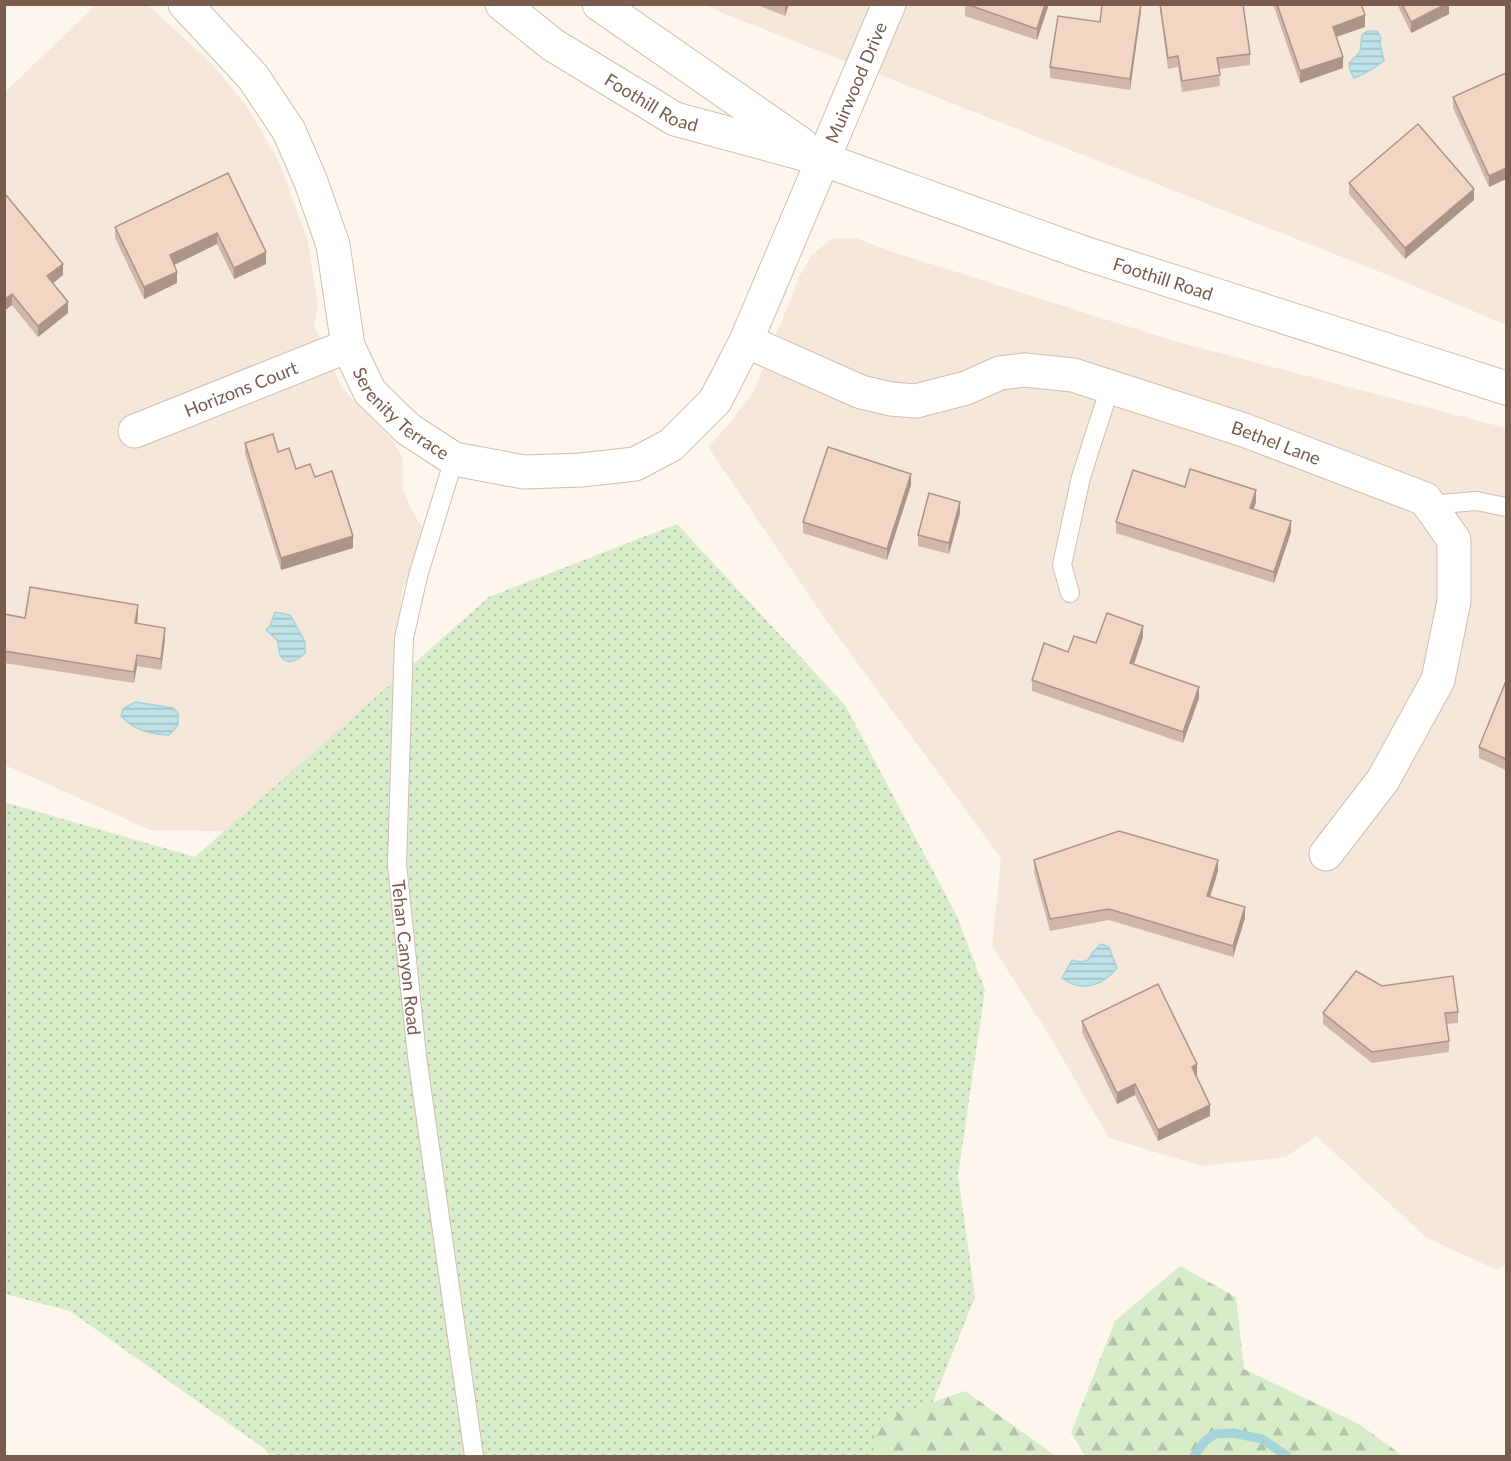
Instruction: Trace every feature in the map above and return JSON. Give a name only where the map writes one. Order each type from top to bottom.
[{"type":"street","name":"Serenity Terrace","points":[[185,4],[252,77],[288,131],[312,182],[333,245],[348,346],[370,393],[408,429],[454,459],[524,472],[581,470],[635,464],[671,445],[715,401],[746,341],[822,159]]},
{"type":"street","name":"Foothill Road","points":[[502,4],[554,45],[675,118],[822,159],[1084,253],[1506,388]]},
{"type":"street","name":"Foothill Road","points":[[599,4],[822,159]]},
{"type":"street","name":"Muirwood Drive","points":[[822,159],[889,4]]},
{"type":"street","name":"Bethel Lane","points":[[746,341],[861,392],[891,399],[916,401],[966,388],[1000,373],[1025,370],[1073,375],[1244,430],[1425,499],[1454,540],[1454,600],[1438,680],[1383,780],[1326,854]]},
{"type":"street","name":"Horizons Court","points":[[135,431],[348,346]]},
{"type":"lane","points":[[1070,592],[1062,565],[1081,477],[1110,387]]},
{"type":"lane","name":"Tehan Canyon Road","points":[[454,459],[417,576],[404,638],[397,864],[417,1056],[474,1456]]},
{"type":"lane","points":[[1429,505],[1476,501],[1506,507]]},
{"type":"shaded area","points":[[96,5],[148,5],[211,63],[248,108],[280,164],[308,242],[318,305],[314,325],[341,386],[393,441],[403,459],[403,489],[412,511],[425,531],[402,592],[379,834],[150,830],[5,765],[5,92]]},
{"type":"shaded area","points":[[707,5],[1506,5],[1506,325],[1403,281]]},
{"type":"shaded area","points":[[856,238],[890,251],[1174,341],[1506,428],[1506,1265],[1497,1270],[1427,1238],[1316,1136],[1286,1157],[1201,1166],[1109,1138],[1046,1030],[992,946],[1001,858],[830,626],[708,447],[753,393],[800,275],[812,255],[831,239]]},
{"type":"green space","points":[[677,524],[845,705],[957,916],[985,990],[958,1176],[975,1297],[911,1456],[270,1456],[265,1449],[70,1311],[5,1294],[4,802],[195,857],[489,597]]},
{"type":"green space","points":[[1180,1266],[1236,1297],[1244,1369],[1359,1424],[1403,1456],[1085,1456],[1071,1433],[1115,1321]]},
{"type":"green space","points":[[965,1391],[1056,1456],[873,1456],[877,1421]]},
{"type":"water","points":[[1368,31],[1377,31],[1381,38],[1384,61],[1354,78],[1349,63],[1360,52],[1362,35]]},
{"type":"water","points":[[275,612],[290,615],[305,642],[305,653],[296,660],[285,661],[283,659],[279,653],[277,640],[266,630]]},
{"type":"water","points":[[135,702],[173,708],[178,713],[178,725],[169,735],[149,733],[137,728],[121,716],[123,709]]},
{"type":"water","points":[[1101,944],[1109,947],[1117,968],[1111,974],[1098,983],[1084,986],[1069,983],[1062,978],[1072,960],[1081,962],[1088,960]]},
{"type":"building","points":[[966,4],[1045,4],[1037,29]]},
{"type":"building","points":[[1102,4],[1141,4],[1130,79],[1050,67],[1058,16],[1100,22]]},
{"type":"building","points":[[1160,4],[1243,4],[1250,54],[1217,58],[1220,75],[1182,81],[1178,56],[1168,58]]},
{"type":"building","points":[[1277,4],[1361,4],[1365,15],[1333,27],[1343,57],[1300,71]]},
{"type":"building","points":[[1402,4],[1446,4],[1411,22]]},
{"type":"building","points":[[1506,73],[1506,168],[1489,176],[1453,97]]},
{"type":"building","points":[[1418,124],[1474,189],[1405,248],[1349,183]]},
{"type":"building","points":[[228,173],[266,252],[234,268],[217,233],[170,255],[177,272],[144,287],[115,227]]},
{"type":"building","points":[[6,195],[63,264],[47,276],[68,302],[38,326],[12,294],[4,300],[4,196]]},
{"type":"building","points":[[273,434],[278,452],[289,448],[296,469],[310,464],[315,477],[332,471],[353,536],[281,558],[245,443]]},
{"type":"building","points":[[828,447],[911,474],[887,549],[803,522]]},
{"type":"building","points":[[1190,469],[1256,490],[1250,508],[1291,521],[1274,572],[1116,522],[1133,470],[1185,487]]},
{"type":"building","points":[[929,493],[960,502],[949,543],[918,535]]},
{"type":"building","points":[[30,587],[138,605],[135,623],[165,628],[161,659],[137,655],[134,672],[4,651],[4,614],[25,618]]},
{"type":"building","points":[[1107,613],[1143,626],[1130,663],[1199,687],[1183,732],[1032,680],[1044,643],[1068,652],[1074,636],[1096,643]]},
{"type":"building","points":[[1506,681],[1506,759],[1479,747]]},
{"type":"building","points":[[1119,831],[1218,860],[1207,896],[1245,907],[1233,946],[1109,909],[1050,919],[1034,860]]},
{"type":"building","points":[[1356,971],[1382,986],[1453,976],[1458,1012],[1445,1013],[1449,1041],[1372,1052],[1323,1013]]},
{"type":"building","points":[[1158,984],[1197,1064],[1192,1067],[1210,1105],[1158,1130],[1135,1084],[1117,1093],[1082,1021]]},
{"type":"waterway","points":[[1194,1456],[1205,1441],[1215,1434],[1233,1433],[1262,1439],[1287,1456]]}]
